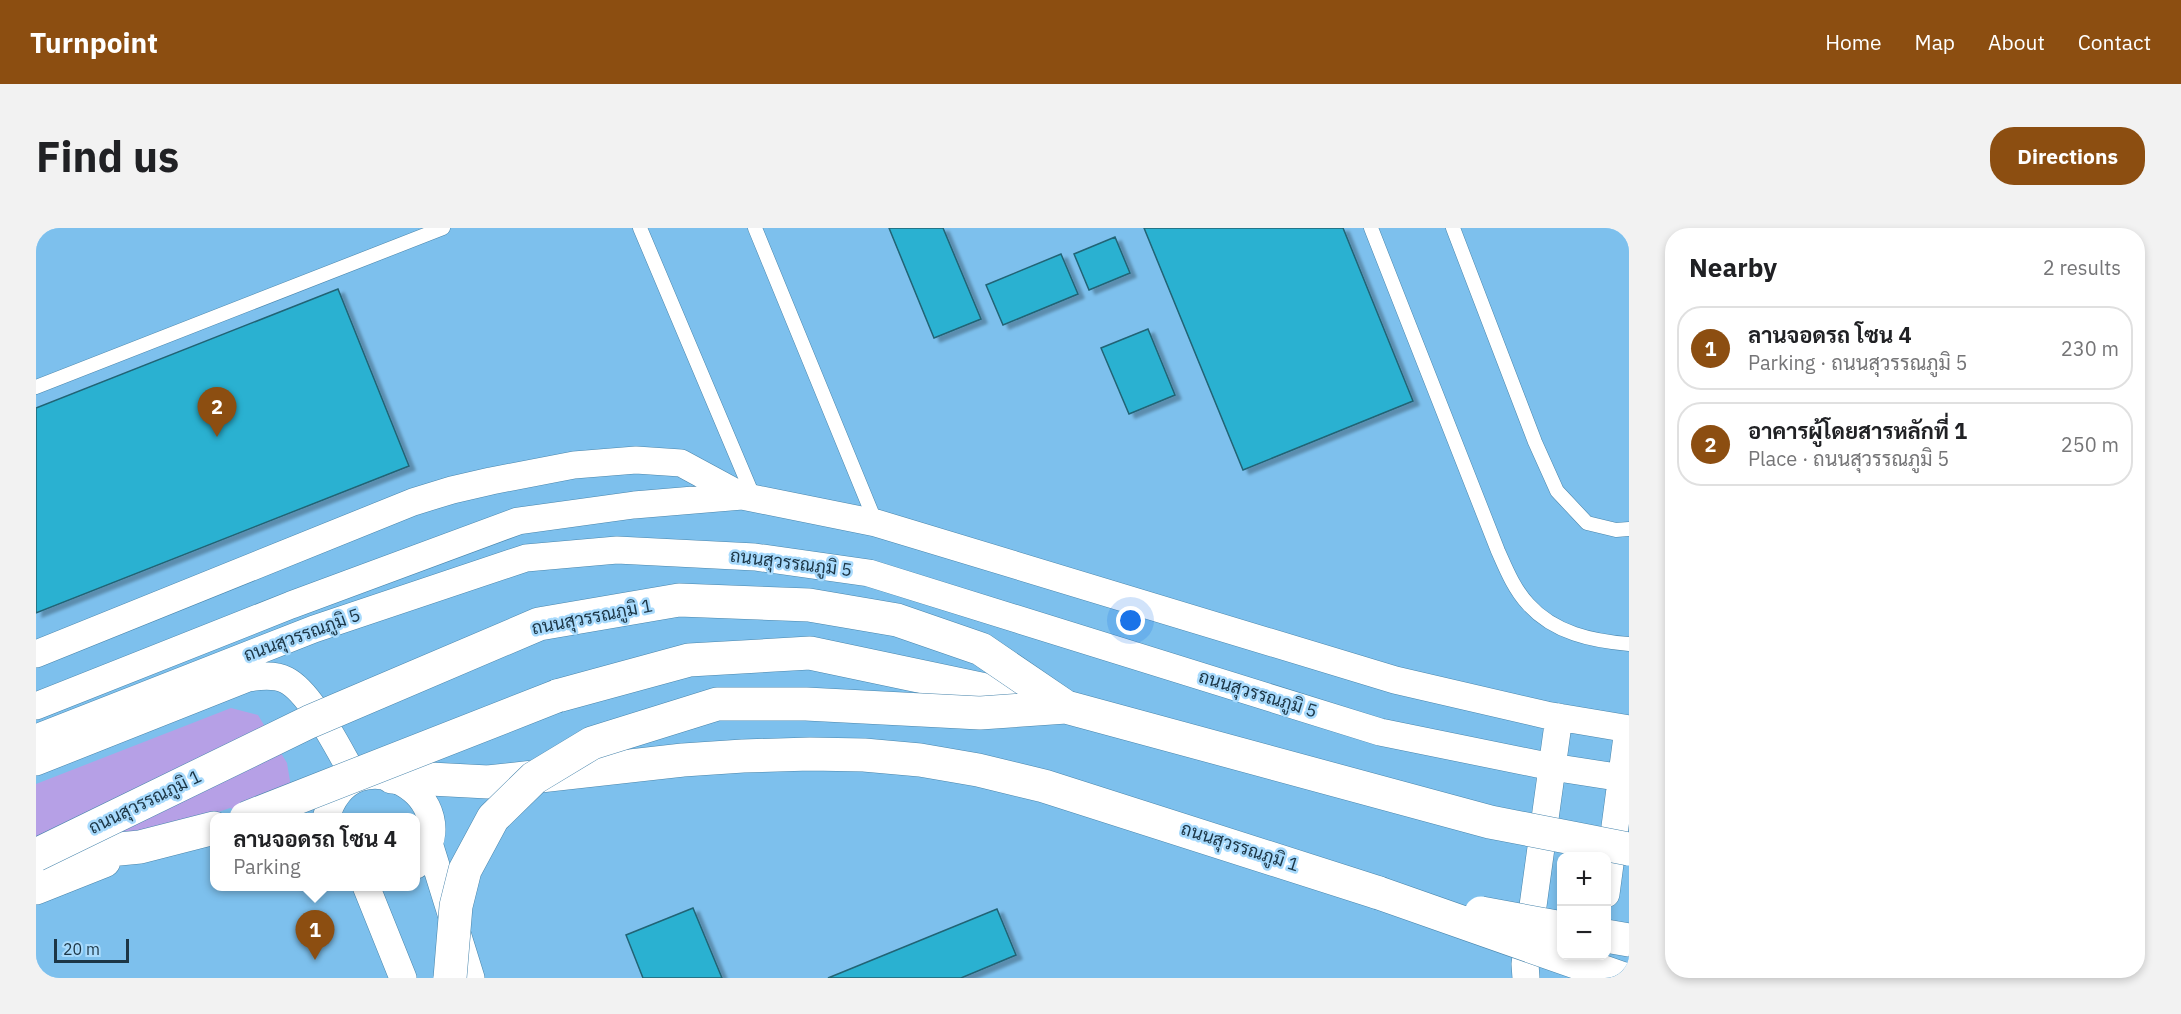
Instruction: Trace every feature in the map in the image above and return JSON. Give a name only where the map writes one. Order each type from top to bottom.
[{"type":"highway","name":"ถนนสุวรรณภูมิ 1","points":[[36,856],[309,722],[539,624],[679,600],[809,605],[897,620],[981,649],[1066,707]]},
{"type":"highway","name":"ถนนสุวรรณภูมิ 1","points":[[259,813],[557,696],[689,660],[810,653],[1066,707],[1490,822],[1629,849]]},
{"type":"highway","name":"ถนนสุวรรณภูมิ 1","points":[[450,978],[456,906],[465,870],[494,818],[534,778],[592,743],[717,704],[806,704],[980,713],[1066,707]]},
{"type":"highway","name":"ถนนสุวรรณภูมิ 1","points":[[392,777],[488,782],[683,760],[754,755],[864,755],[920,760],[978,770],[1044,786],[1379,893],[1557,927]]},
{"type":"highway","name":"ถนนสุวรรณภูมิ 1","points":[[36,888],[140,847],[210,829]]},
{"type":"highway","name":"ถนนสุวรรณภูมิ 1","points":[[36,856],[140,847]]},
{"type":"highway","points":[[1379,893],[1621,978]]},
{"type":"highway","points":[[1611,937],[1629,940]]},
{"type":"street","name":"ถนนสุวรรณภูมิ 5","points":[[36,654],[413,502],[452,490],[574,465],[636,460],[681,463],[748,497],[876,523],[1395,680],[1559,717],[1629,729],[1625,778],[1611,863]]},
{"type":"street","name":"ถนนสุวรรณภูมิ 5","points":[[36,706],[291,605],[518,522],[634,505],[748,497]]},
{"type":"street","name":"ถนนสุวรรณภูมิ 5","points":[[36,738],[314,629],[525,558],[617,550],[755,557],[869,573],[1380,732],[1552,767],[1625,778]]},
{"type":"street","name":"ถนนสุวรรณภูมิ 5","points":[[36,762],[248,678],[264,676],[283,678],[304,693],[356,779]]},
{"type":"street","points":[[1526,978],[1559,717]]},
{"type":"street","points":[[328,813],[340,790],[356,779],[374,775],[392,777],[407,784],[419,795],[428,810],[431,826],[422,854],[471,978]]},
{"type":"street","points":[[368,891],[403,978]]},
{"type":"street","points":[[1596,978],[1598,960]]},
{"type":"lane","points":[[36,387],[443,228]]},
{"type":"lane","points":[[640,228],[748,497]]},
{"type":"lane","points":[[755,228],[876,523]]},
{"type":"lane","points":[[1371,228],[1498,551],[1513,583],[1527,603],[1545,619],[1594,641],[1629,644]]},
{"type":"lane","points":[[1453,228],[1534,442],[1557,491],[1587,523],[1616,530],[1629,529]]},
{"type":"shaded area","points":[[36,228],[1629,228],[1629,978],[36,978]]},
{"type":"shaded area","points":[[231,708],[258,715],[287,763],[295,813],[244,813],[230,808],[210,813],[36,875],[36,784]]},
{"type":"building","points":[[889,228],[943,228],[981,319],[934,338]]},
{"type":"building","points":[[1144,228],[1343,228],[1413,401],[1243,470]]},
{"type":"building","points":[[1115,237],[1130,273],[1089,290],[1074,254]]},
{"type":"building","points":[[1061,254],[1078,294],[1003,325],[986,285]]},
{"type":"building","points":[[338,289],[409,466],[36,613],[36,408]]},
{"type":"building","points":[[1148,329],[1175,395],[1129,414],[1101,348]]},
{"type":"building","points":[[693,908],[722,978],[643,978],[626,935]]},
{"type":"building","points":[[997,909],[1016,955],[961,978],[828,978]]},
{"type":"place","name":"อาคารผู้โดยสารหลักที่ 1","points":[[217,437]]},
{"type":"place","name":"ลานจอดรถ โซน 4","points":[[315,960]]}]
